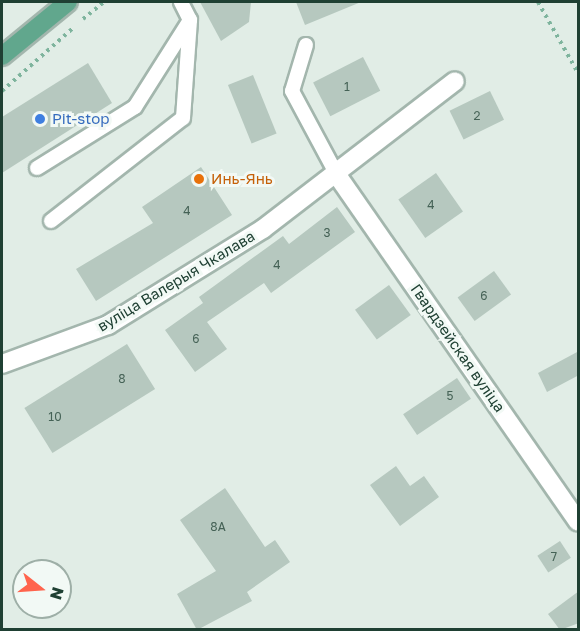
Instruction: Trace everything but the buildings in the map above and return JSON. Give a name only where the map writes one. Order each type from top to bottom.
[{"type":"main road","points":[[2,55],[68,2]]},
{"type":"street","name":"вуліца Валерыя Чкалава","points":[[2,364],[108,325],[263,229],[337,175],[455,81]]},
{"type":"street","name":"Гвардзейская вуліца","points":[[337,175],[579,522]]},
{"type":"lane","points":[[51,221],[183,118],[190,20],[181,2]]},
{"type":"lane","points":[[37,168],[135,107],[190,20]]},
{"type":"lane","points":[[306,45],[292,91],[337,175]]},
{"type":"path","points":[[2,91],[104,2]]},
{"type":"path","points":[[538,2],[579,74]]},
{"type":"place","name":"Pit-stop","points":[[40,119]]},
{"type":"place","name":"Инь-Янь","points":[[199,179]]}]
